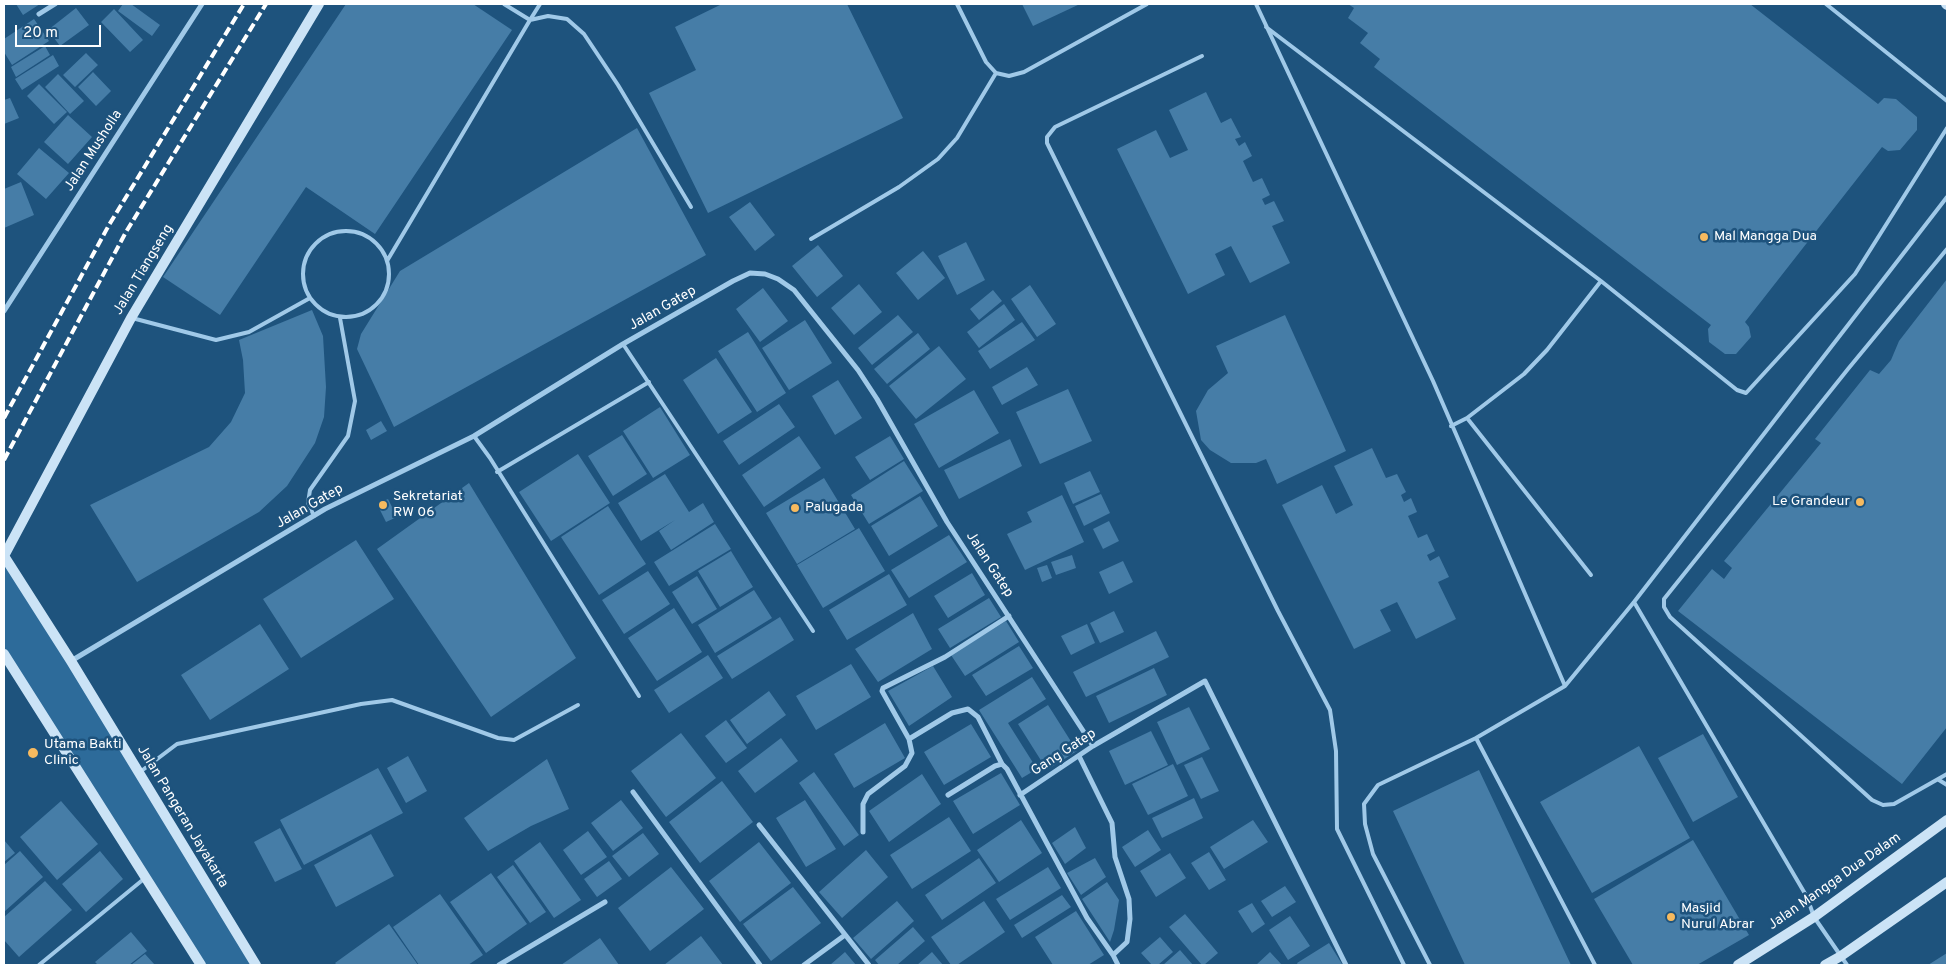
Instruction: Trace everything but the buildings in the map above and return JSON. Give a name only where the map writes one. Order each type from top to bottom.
[{"type":"street","points":[[39,14],[55,4]]},
{"type":"street","name":"Jalan Musholla","points":[[4,311],[202,4]]},
{"type":"street","name":"Jalan Tiangseng","points":[[4,556],[131,318],[320,4]]},
{"type":"street","name":"Jalan Gatep","points":[[71,661],[324,509],[474,436],[624,344],[750,273],[765,274],[778,279],[794,290],[858,370],[877,399],[947,522],[1093,746]]},
{"type":"street","name":"Jalan Pangeran Jayakarta","points":[[4,556],[71,661],[256,965]]},
{"type":"street","points":[[863,832],[863,804],[868,794],[905,766],[912,753],[909,739],[882,691],[883,688],[945,657],[1008,616]]},
{"type":"street","points":[[4,654],[201,965]]},
{"type":"street","name":"Gang Gatep","points":[[909,739],[952,713],[968,709],[978,717],[1020,794],[1093,746],[1205,681],[1346,965]]},
{"type":"street","points":[[1079,756],[1112,822],[1116,857],[1129,899],[1130,919],[1127,942],[1114,955]]},
{"type":"street","points":[[948,795],[995,766],[1002,764]]},
{"type":"street","points":[[634,792],[760,965]]},
{"type":"street","points":[[1020,794],[1087,918],[1114,955],[1118,965]]},
{"type":"street","name":"Jalan Mangga Dua Dalam","points":[[1738,965],[1814,917],[1947,820]]},
{"type":"street","points":[[759,825],[868,965]]},
{"type":"street","points":[[1825,965],[1841,956],[1947,882]]},
{"type":"street","points":[[499,965],[605,902]]},
{"type":"street","points":[[804,965],[845,935]]},
{"type":"lane","points":[[504,4],[530,20],[548,16],[567,19],[584,34],[618,85],[690,207]]},
{"type":"lane","points":[[387,261],[540,4]]},
{"type":"lane","points":[[957,4],[986,62],[996,74],[1009,76],[1024,72],[1147,4]]},
{"type":"lane","points":[[1256,4],[1433,381],[1566,686]]},
{"type":"lane","points":[[1826,4],[1947,102]]},
{"type":"lane","points":[[1266,27],[1601,281],[1737,390],[1746,393],[1855,274],[1947,128]]},
{"type":"lane","points":[[1202,56],[1055,127],[1047,136],[1047,143],[1278,611],[1330,710],[1336,751],[1337,828],[1404,965]]},
{"type":"lane","points":[[811,240],[899,187],[938,159],[957,138],[996,74]]},
{"type":"lane","points":[[1430,965],[1373,854],[1365,824],[1364,804],[1378,785],[1476,738],[1566,686],[1634,602],[1947,196]]},
{"type":"lane","points":[[351,231],[366,236],[380,246],[387,261],[390,275],[387,290],[379,303],[367,312],[353,317],[340,318],[321,310],[310,298],[304,282],[303,266],[309,251],[320,239],[335,232],[351,231]]},
{"type":"lane","points":[[1947,249],[1848,369],[1664,599],[1664,607],[1670,617],[1872,800],[1883,805],[1894,804],[1947,774]]},
{"type":"lane","points":[[1451,426],[1468,418],[1524,374],[1546,350],[1601,281]]},
{"type":"lane","points":[[131,318],[216,340],[249,332],[310,298]]},
{"type":"lane","points":[[314,516],[308,503],[310,490],[348,436],[355,401],[340,318]]},
{"type":"lane","points":[[624,344],[813,631]]},
{"type":"lane","points":[[497,472],[649,382]]},
{"type":"lane","points":[[1468,418],[1591,575]]},
{"type":"lane","points":[[474,436],[490,458],[639,696]]},
{"type":"lane","points":[[1634,602],[1806,897],[1814,917],[1847,965]]},
{"type":"lane","points":[[140,773],[177,744],[361,704],[392,700],[498,738],[514,740],[578,706]]},
{"type":"lane","points":[[1476,738],[1596,965]]},
{"type":"lane","points":[[1939,780],[1947,785]]},
{"type":"lane","points":[[39,965],[145,878]]},
{"type":"shaded area","points":[[4,556],[256,965],[201,965],[4,654]]},
{"type":"railway","points":[[4,418],[109,225],[244,4]]},
{"type":"railway","points":[[4,460],[126,232],[266,4]]},
{"type":"place","name":"Mal Mangga Dua","points":[[1704,237]]},
{"type":"place","name":"Le Grandeur","points":[[1860,502]]},
{"type":"place","name":"Sekretariat RW 06","points":[[383,505]]},
{"type":"place","name":"Palugada","points":[[795,508]]},
{"type":"place","name":"Utama Bakti Clinic","points":[[33,753]]},
{"type":"place","name":"Masjid Nurul Abrar","points":[[1671,917]]}]
